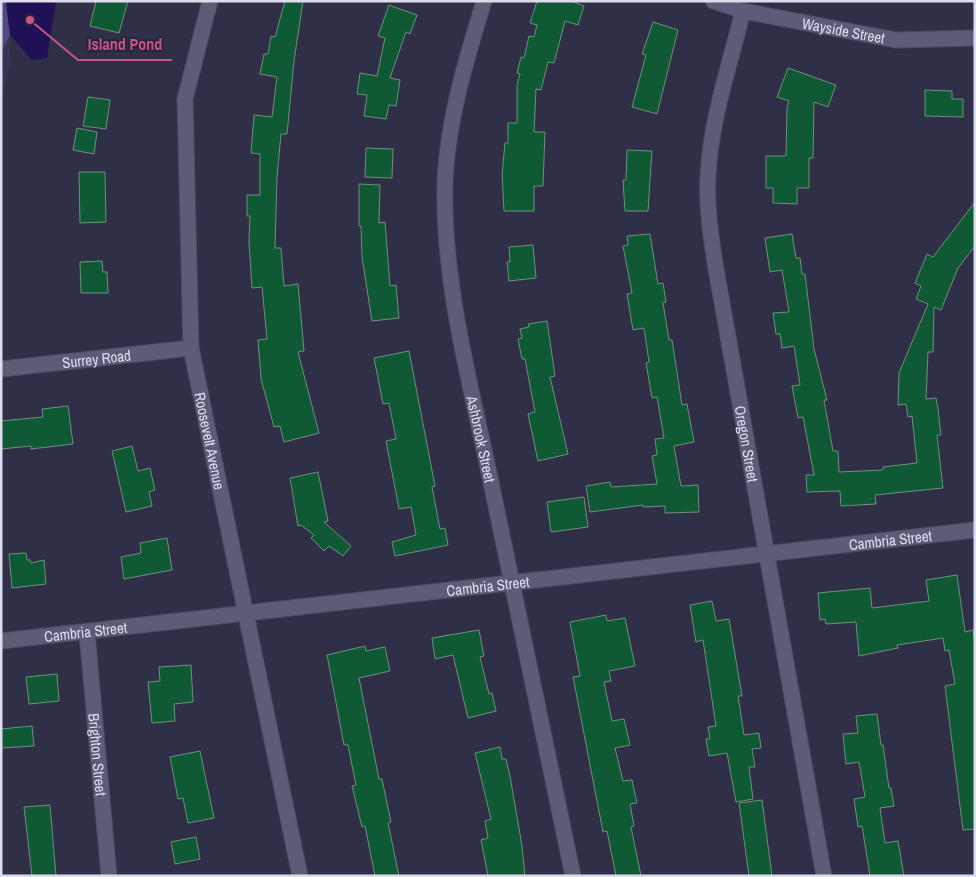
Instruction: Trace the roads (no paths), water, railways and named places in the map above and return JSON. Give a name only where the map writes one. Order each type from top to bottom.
[{"type":"street","name":"Roosevelt Avenue","points":[[210,1],[185,99],[191,348],[300,876]]},
{"type":"street","name":"Ashbrook Street","points":[[484,1],[460,82],[448,146],[445,178],[446,226],[451,281],[462,343],[573,876]]},
{"type":"street","name":"Wayside Street","points":[[713,1],[743,11],[896,40],[975,38]]},
{"type":"street","name":"Oregon Street","points":[[743,11],[711,146],[708,176],[708,211],[716,269],[824,876]]},
{"type":"street","name":"Surrey Road","points":[[1,369],[191,348]]},
{"type":"street","name":"Cambria Street","points":[[1,641],[87,633],[245,613],[975,530]]},
{"type":"street","name":"Brighton Street","points":[[87,633],[109,876]]},
{"type":"place","name":"Island Pond","points":[[30,20]]}]
